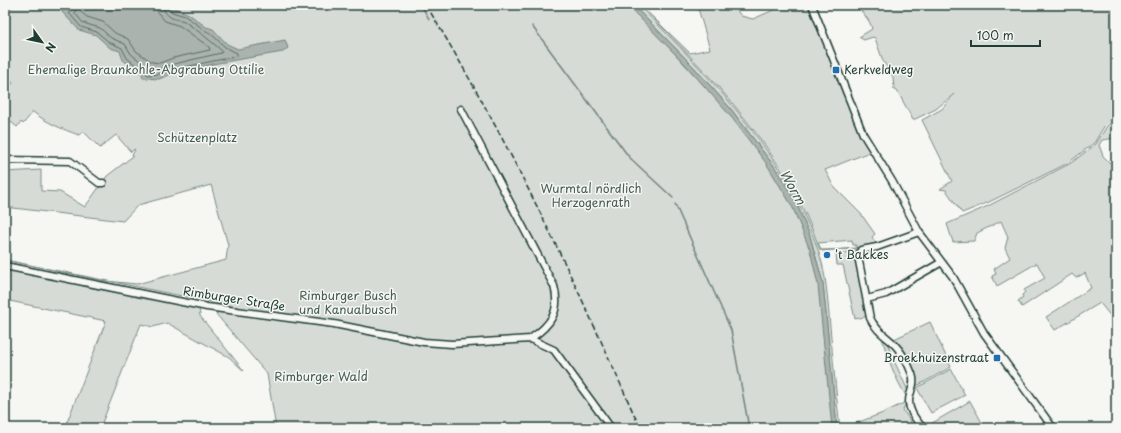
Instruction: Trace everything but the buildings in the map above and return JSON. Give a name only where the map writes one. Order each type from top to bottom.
[{"type":"street","points":[[812,5],[861,129],[892,181],[918,232],[940,263],[953,278],[984,333],[1053,428]]},
{"type":"street","points":[[461,109],[554,286],[557,300],[554,312],[545,327],[530,339]]},
{"type":"street","points":[[5,160],[66,161],[72,163],[99,182],[103,182]]},
{"type":"street","points":[[918,232],[860,251],[858,256],[872,323],[895,345],[910,369],[913,381],[909,398],[910,407],[918,423],[923,428]]},
{"type":"street","points":[[867,299],[886,294],[940,263]]},
{"type":"street","name":"Rimburger Straße","points":[[5,266],[207,307],[334,324],[424,342],[452,344],[530,339],[554,350],[611,428]]},
{"type":"green space","points":[[5,5],[630,5],[733,117],[782,182],[804,225],[822,292],[835,428],[276,428],[267,374],[216,314],[220,311],[229,313],[237,311],[5,264],[5,262],[225,307],[241,308],[111,282],[137,284],[226,260],[228,245],[211,185],[138,205],[123,221],[5,207],[5,172],[41,170],[41,191],[60,192],[85,207],[107,176],[133,156],[132,155],[135,150],[134,149],[131,152],[116,135],[100,148],[83,131],[79,135],[49,123],[33,112],[23,124],[21,122],[17,127],[5,117],[5,92],[13,83],[5,74]]},
{"type":"green space","points":[[633,5],[638,5],[720,91],[770,156],[792,190],[809,226],[822,263],[827,294],[840,428],[837,428],[823,283],[810,236],[795,200],[774,166],[731,109],[692,65]]},
{"type":"green space","points":[[640,5],[690,53],[710,49],[697,5],[733,5],[741,16],[753,19],[785,5],[810,5],[872,151],[825,170],[834,187],[861,214],[875,234],[872,237],[877,245],[860,249],[839,250],[856,248],[856,245],[853,245],[852,240],[818,243],[820,250],[806,215],[788,181],[767,149],[719,88]]},
{"type":"green space","points":[[858,5],[1116,5],[1116,113],[1105,125],[1094,143],[1068,163],[989,202],[962,213],[946,190],[940,189],[952,181],[922,120],[942,109],[954,94],[936,109],[913,120],[898,92],[894,90],[893,77],[883,61],[875,38],[873,37],[864,40],[859,37],[872,29]]},
{"type":"green space","points":[[1116,116],[1116,138],[1102,140],[1099,145],[1103,156],[1116,169],[1116,323],[1100,303],[1055,330],[1046,317],[1091,288],[1085,273],[1076,278],[1072,274],[1022,307],[1018,301],[1023,297],[1022,295],[1025,292],[1024,290],[1045,278],[1037,263],[997,286],[992,276],[996,274],[994,269],[1010,258],[1005,248],[1008,237],[1001,221],[977,233],[974,241],[953,242],[947,224],[988,206],[1071,163],[1096,144],[1107,126]]},
{"type":"green space","points":[[836,253],[857,253],[868,316],[855,319],[843,265],[837,265]]},
{"type":"green space","points":[[5,260],[111,282],[105,281]]},
{"type":"green space","points":[[5,268],[93,288],[199,308],[200,316],[244,371],[229,357],[167,323],[153,327],[141,324],[100,428],[70,428],[66,425],[106,321],[5,300]]},
{"type":"green space","points":[[930,322],[951,367],[915,387],[916,381],[912,369],[892,340]]},
{"type":"green space","points":[[881,334],[886,338],[891,354],[909,393],[908,399],[892,368]]},
{"type":"green space","points":[[951,369],[965,395],[931,413],[917,388]]},
{"type":"green space","points":[[970,401],[985,428],[928,428],[927,426]]},
{"type":"green space","points":[[906,402],[903,410],[911,422],[912,428],[843,428],[883,413]]},
{"type":"water","points":[[66,5],[169,6],[189,14],[206,27],[213,29],[227,44],[238,49],[285,40],[288,48],[283,52],[218,63],[177,72],[159,79],[143,78],[142,74],[123,60],[120,51],[110,48],[96,35],[79,30],[62,12],[62,9],[66,9]]},
{"type":"water","points":[[627,5],[633,5],[692,65],[731,109],[774,166],[795,200],[810,236],[823,283],[837,428],[832,428],[818,285],[810,250],[792,206],[766,163],[732,118],[684,63]]},
{"type":"waterway","points":[[421,5],[429,19]]},
{"type":"waterway","points":[[532,26],[629,157],[673,198]]},
{"type":"waterway","points":[[675,204],[731,330],[749,428]]},
{"type":"railway","points":[[426,5],[485,108],[540,213],[566,266],[640,428]]},
{"type":"place","name":"Kerkveldweg","points":[[836,70]]},
{"type":"place","name":"'t Bakkes","points":[[827,255]]},
{"type":"place","name":"Broekhuizenstraat","points":[[997,358]]},
{"type":"park label","name":"Ehemalige Braunkohle-Abgrabung Ottilie","points":[[146,70]]},
{"type":"park label","name":"Schützenplatz","points":[[197,138]]},
{"type":"park label","name":"Wurmtal nördlich Herzogenrath","points":[[591,196]]},
{"type":"park label","name":"Rimburger Busch und Kanualbusch","points":[[348,303]]},
{"type":"park label","name":"Rimburger Wald","points":[[321,377]]},
{"type":"water label","name":"Worm","points":[[793,187]]}]
